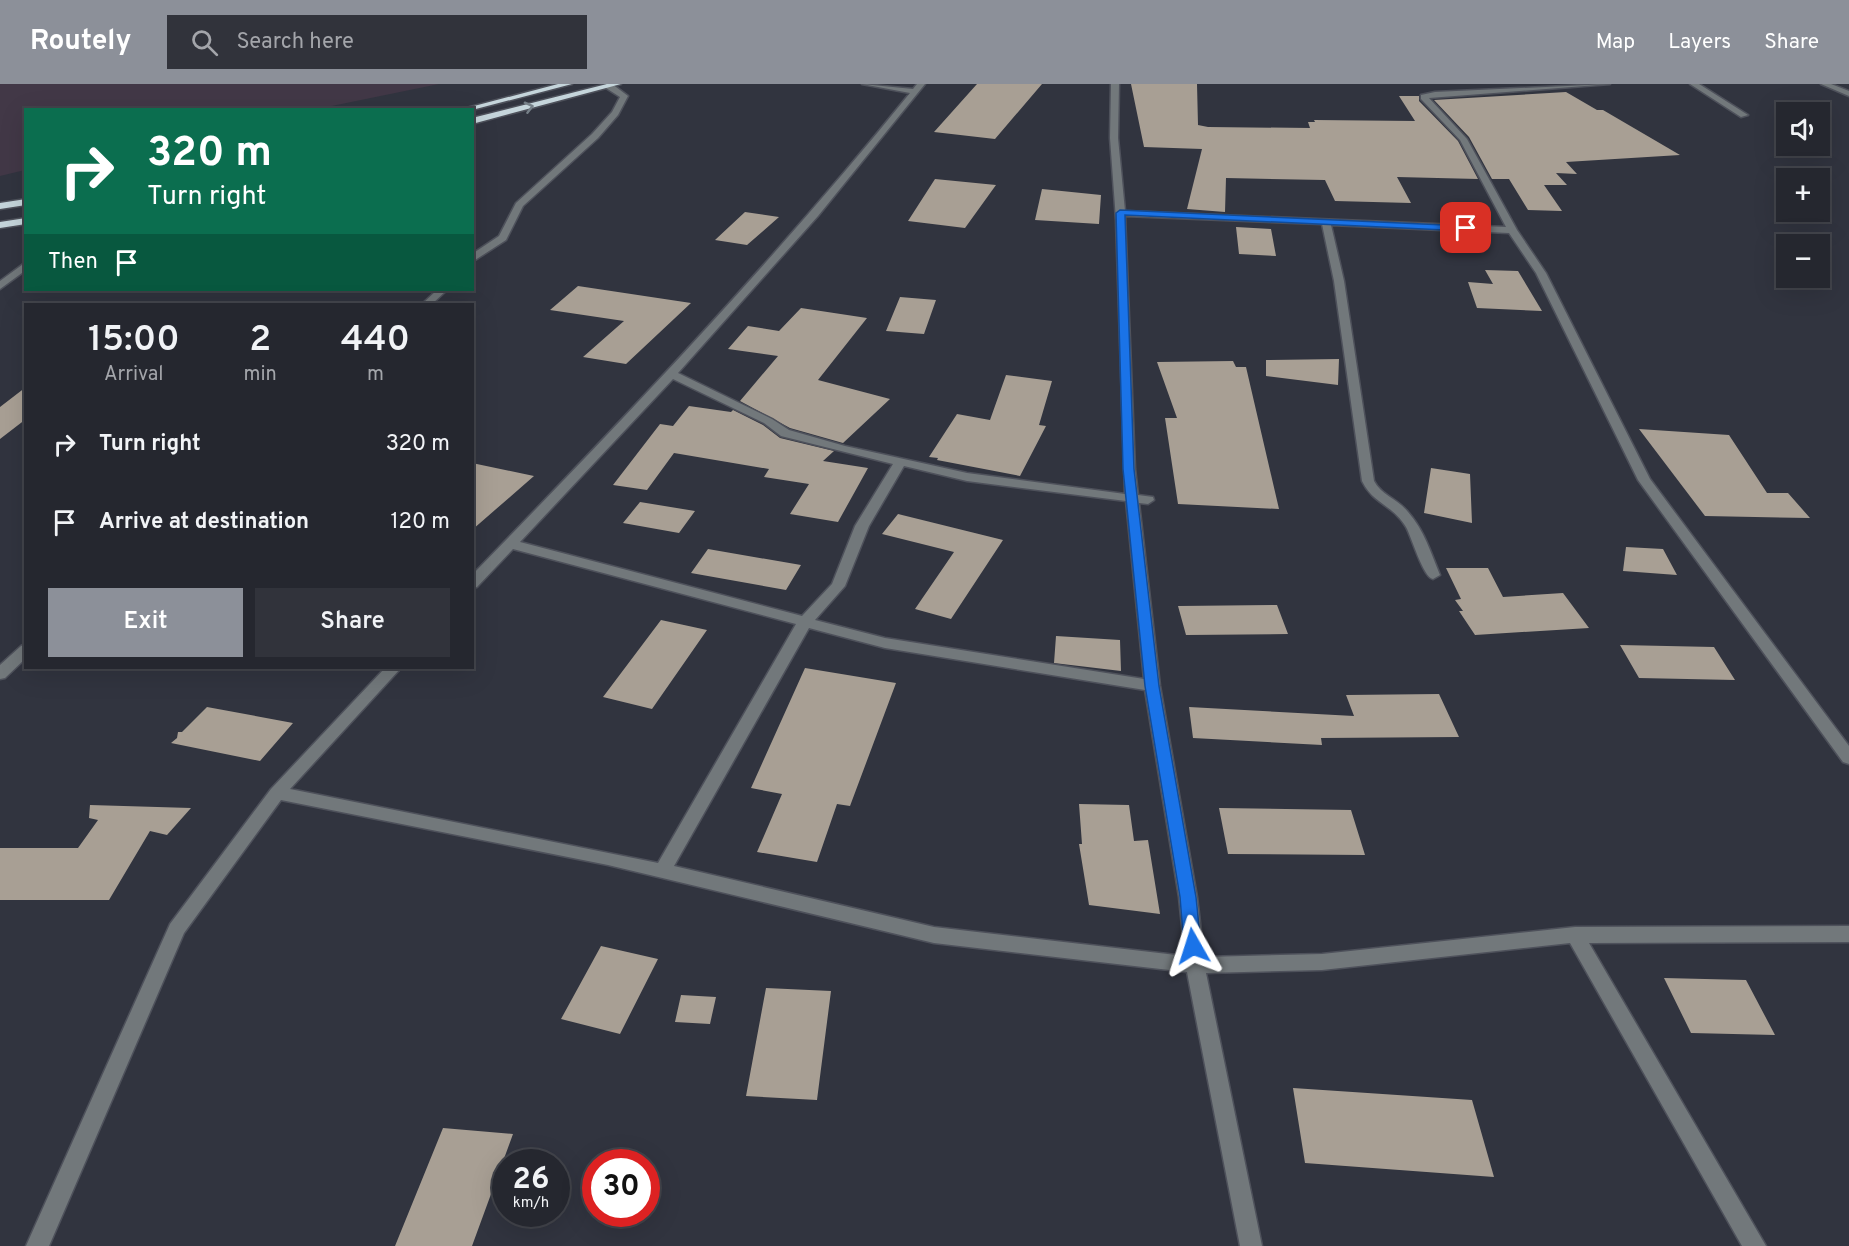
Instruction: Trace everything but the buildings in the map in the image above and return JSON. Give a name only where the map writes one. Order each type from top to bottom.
[{"type":"highway","points":[[471,108],[568,84]]},
{"type":"highway","points":[[474,121],[613,85]]},
{"type":"highway","points":[[0,206],[24,202]]},
{"type":"highway","points":[[0,225],[24,221]]},
{"type":"street","points":[[866,84],[918,88]]},
{"type":"street","points":[[1115,84],[1114,138],[1120,213],[1129,469],[1152,686],[1188,897],[1195,965],[1251,1246]]},
{"type":"street","points":[[1606,84],[1435,94],[1424,97],[1463,139],[1512,230],[1541,273],[1644,480],[1849,758]]},
{"type":"street","points":[[1694,84],[1744,115]]},
{"type":"street","points":[[1825,84],[1849,94]]},
{"type":"street","points":[[474,258],[504,237],[519,205],[595,136],[615,113],[624,96],[613,85]]},
{"type":"street","points":[[474,582],[672,374],[836,190],[918,88]]},
{"type":"street","points":[[1120,213],[1326,224],[1512,230]]},
{"type":"street","points":[[1326,224],[1339,281],[1368,481],[1374,493],[1387,498],[1408,517],[1433,575]]},
{"type":"street","points":[[0,286],[24,267]]},
{"type":"street","points":[[428,303],[441,291]]},
{"type":"street","points":[[672,374],[768,421],[785,433],[900,463],[1032,487],[1148,500]]},
{"type":"street","points":[[662,871],[805,622],[838,586],[862,526],[900,463]]},
{"type":"street","points":[[511,544],[885,643],[1152,686]]},
{"type":"street","points":[[0,674],[24,651]]},
{"type":"street","points":[[37,1246],[177,929],[277,793],[392,669]]},
{"type":"street","points":[[277,793],[662,871],[934,935],[1195,965],[1322,962],[1575,935],[1849,934]]},
{"type":"street","points":[[1575,935],[1755,1246]]},
{"type":"shaded area","points":[[0,84],[439,84],[322,108],[24,108],[24,170],[0,176]]},
{"type":"route","points":[[1193,946],[1188,897],[1152,686],[1129,469],[1120,213],[1466,228]]}]
